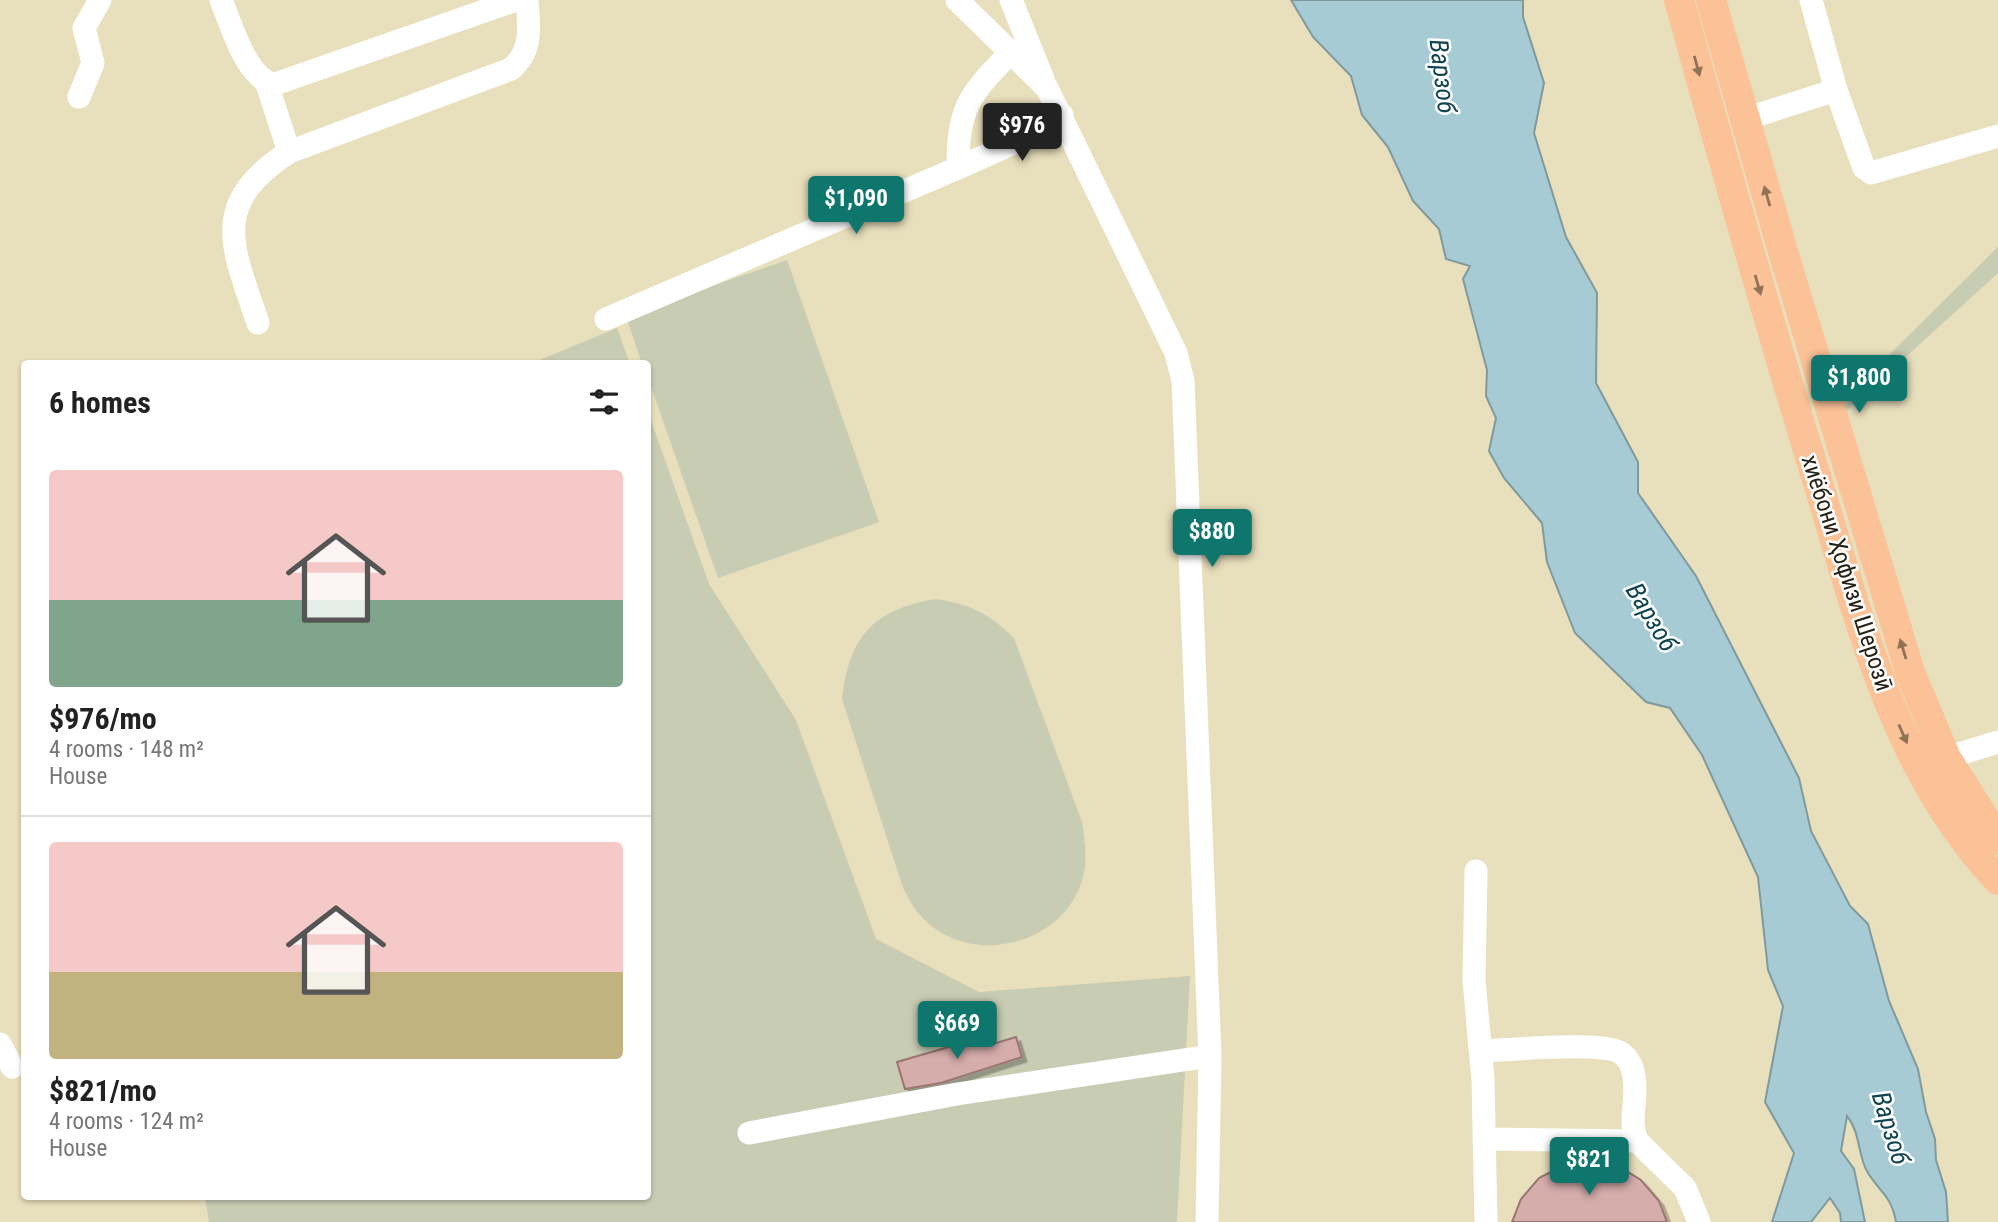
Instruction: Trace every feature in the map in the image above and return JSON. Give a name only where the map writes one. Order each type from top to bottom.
[{"type":"main road","name":"хиёбони Ҳофизи Шерозӣ","points":[[1679,0],[1757,282],[1885,695],[1921,775],[1967,847],[1998,880]]},
{"type":"main road","name":"хиёбони Ҳофизи Шерозӣ","points":[[1711,0],[1910,672],[1946,758],[1998,840]]},
{"type":"main road","points":[[1857,610],[1889,601]]},
{"type":"street","points":[[79,97],[93,63],[85,28],[100,0]]},
{"type":"street","points":[[221,0],[242,51],[257,76],[267,83],[289,152]]},
{"type":"street","points":[[267,83],[288,81],[516,0]]},
{"type":"street","points":[[258,323],[235,256],[235,223],[240,200],[251,181],[262,169],[289,152],[511,69],[521,61],[527,49],[527,0]]},
{"type":"street","points":[[957,0],[971,4],[979,0]]},
{"type":"street","points":[[957,0],[1047,88]]},
{"type":"street","points":[[1011,0],[1047,88],[1176,352],[1184,381],[1210,1056],[1207,1222]]},
{"type":"street","points":[[1811,0],[1836,90],[1864,168],[1871,173],[1998,135]]},
{"type":"street","points":[[958,168],[958,131],[964,110],[977,87],[1011,52]]},
{"type":"street","points":[[1745,119],[1836,90]]},
{"type":"street","points":[[606,318],[958,168],[1027,137],[1062,115]]},
{"type":"street","points":[[1946,758],[1998,742]]},
{"type":"street","points":[[1475,871],[1475,1018],[1481,1051],[1486,1222]]},
{"type":"street","points":[[0,1044],[12,1067]]},
{"type":"street","points":[[1481,1051],[1597,1048],[1618,1052],[1628,1059],[1634,1076],[1633,1132],[1637,1141],[1685,1188],[1699,1222]]},
{"type":"street","points":[[749,1133],[957,1094],[1210,1056]]},
{"type":"street","points":[[1485,1139],[1637,1141]]},
{"type":"green space","points":[[1998,247],[1998,273],[1843,414],[1833,382],[1866,367],[1871,373]]},
{"type":"green space","points":[[787,260],[879,522],[718,578],[651,387],[651,360],[641,360],[626,316]]},
{"type":"green space","points":[[617,328],[629,360],[540,360]]},
{"type":"green space","points":[[651,420],[709,584],[796,720],[876,939],[979,992],[1190,976],[1177,1222],[209,1222],[205,1200],[651,1200]]},
{"type":"green space","points":[[936,599],[979,611],[1014,638],[1082,822],[1085,866],[1082,881],[1071,904],[1054,922],[1033,935],[1010,943],[986,945],[962,941],[940,932],[915,909],[903,888],[842,699],[851,658],[868,629],[896,610]]},
{"type":"water","name":"Варзоб","points":[[1291,0],[1523,0],[1523,17],[1544,83],[1534,133],[1566,237],[1597,293],[1596,383],[1638,462],[1638,493],[1696,576],[1799,778],[1811,831],[1850,906],[1868,924],[1889,1001],[1918,1069],[1926,1112],[1935,1139],[1936,1160],[1946,1192],[1948,1222],[1896,1222],[1889,1201],[1868,1173],[1855,1130],[1847,1116],[1841,1151],[1854,1169],[1865,1222],[1841,1222],[1840,1213],[1830,1198],[1811,1222],[1772,1222],[1794,1153],[1765,1102],[1783,1006],[1768,970],[1758,877],[1702,755],[1670,708],[1646,702],[1575,633],[1547,562],[1542,523],[1504,478],[1489,451],[1496,418],[1486,396],[1487,370],[1463,279],[1470,266],[1446,259],[1439,229],[1413,201],[1388,147],[1362,115],[1351,76],[1313,37]]},
{"type":"building","points":[[990,1035],[993,1044],[1016,1037],[1022,1057],[941,1083],[905,1089],[897,1062]]},
{"type":"building","points":[[1591,1160],[1618,1166],[1641,1180],[1659,1201],[1667,1222],[1512,1222],[1521,1199],[1539,1178],[1564,1165]]}]
